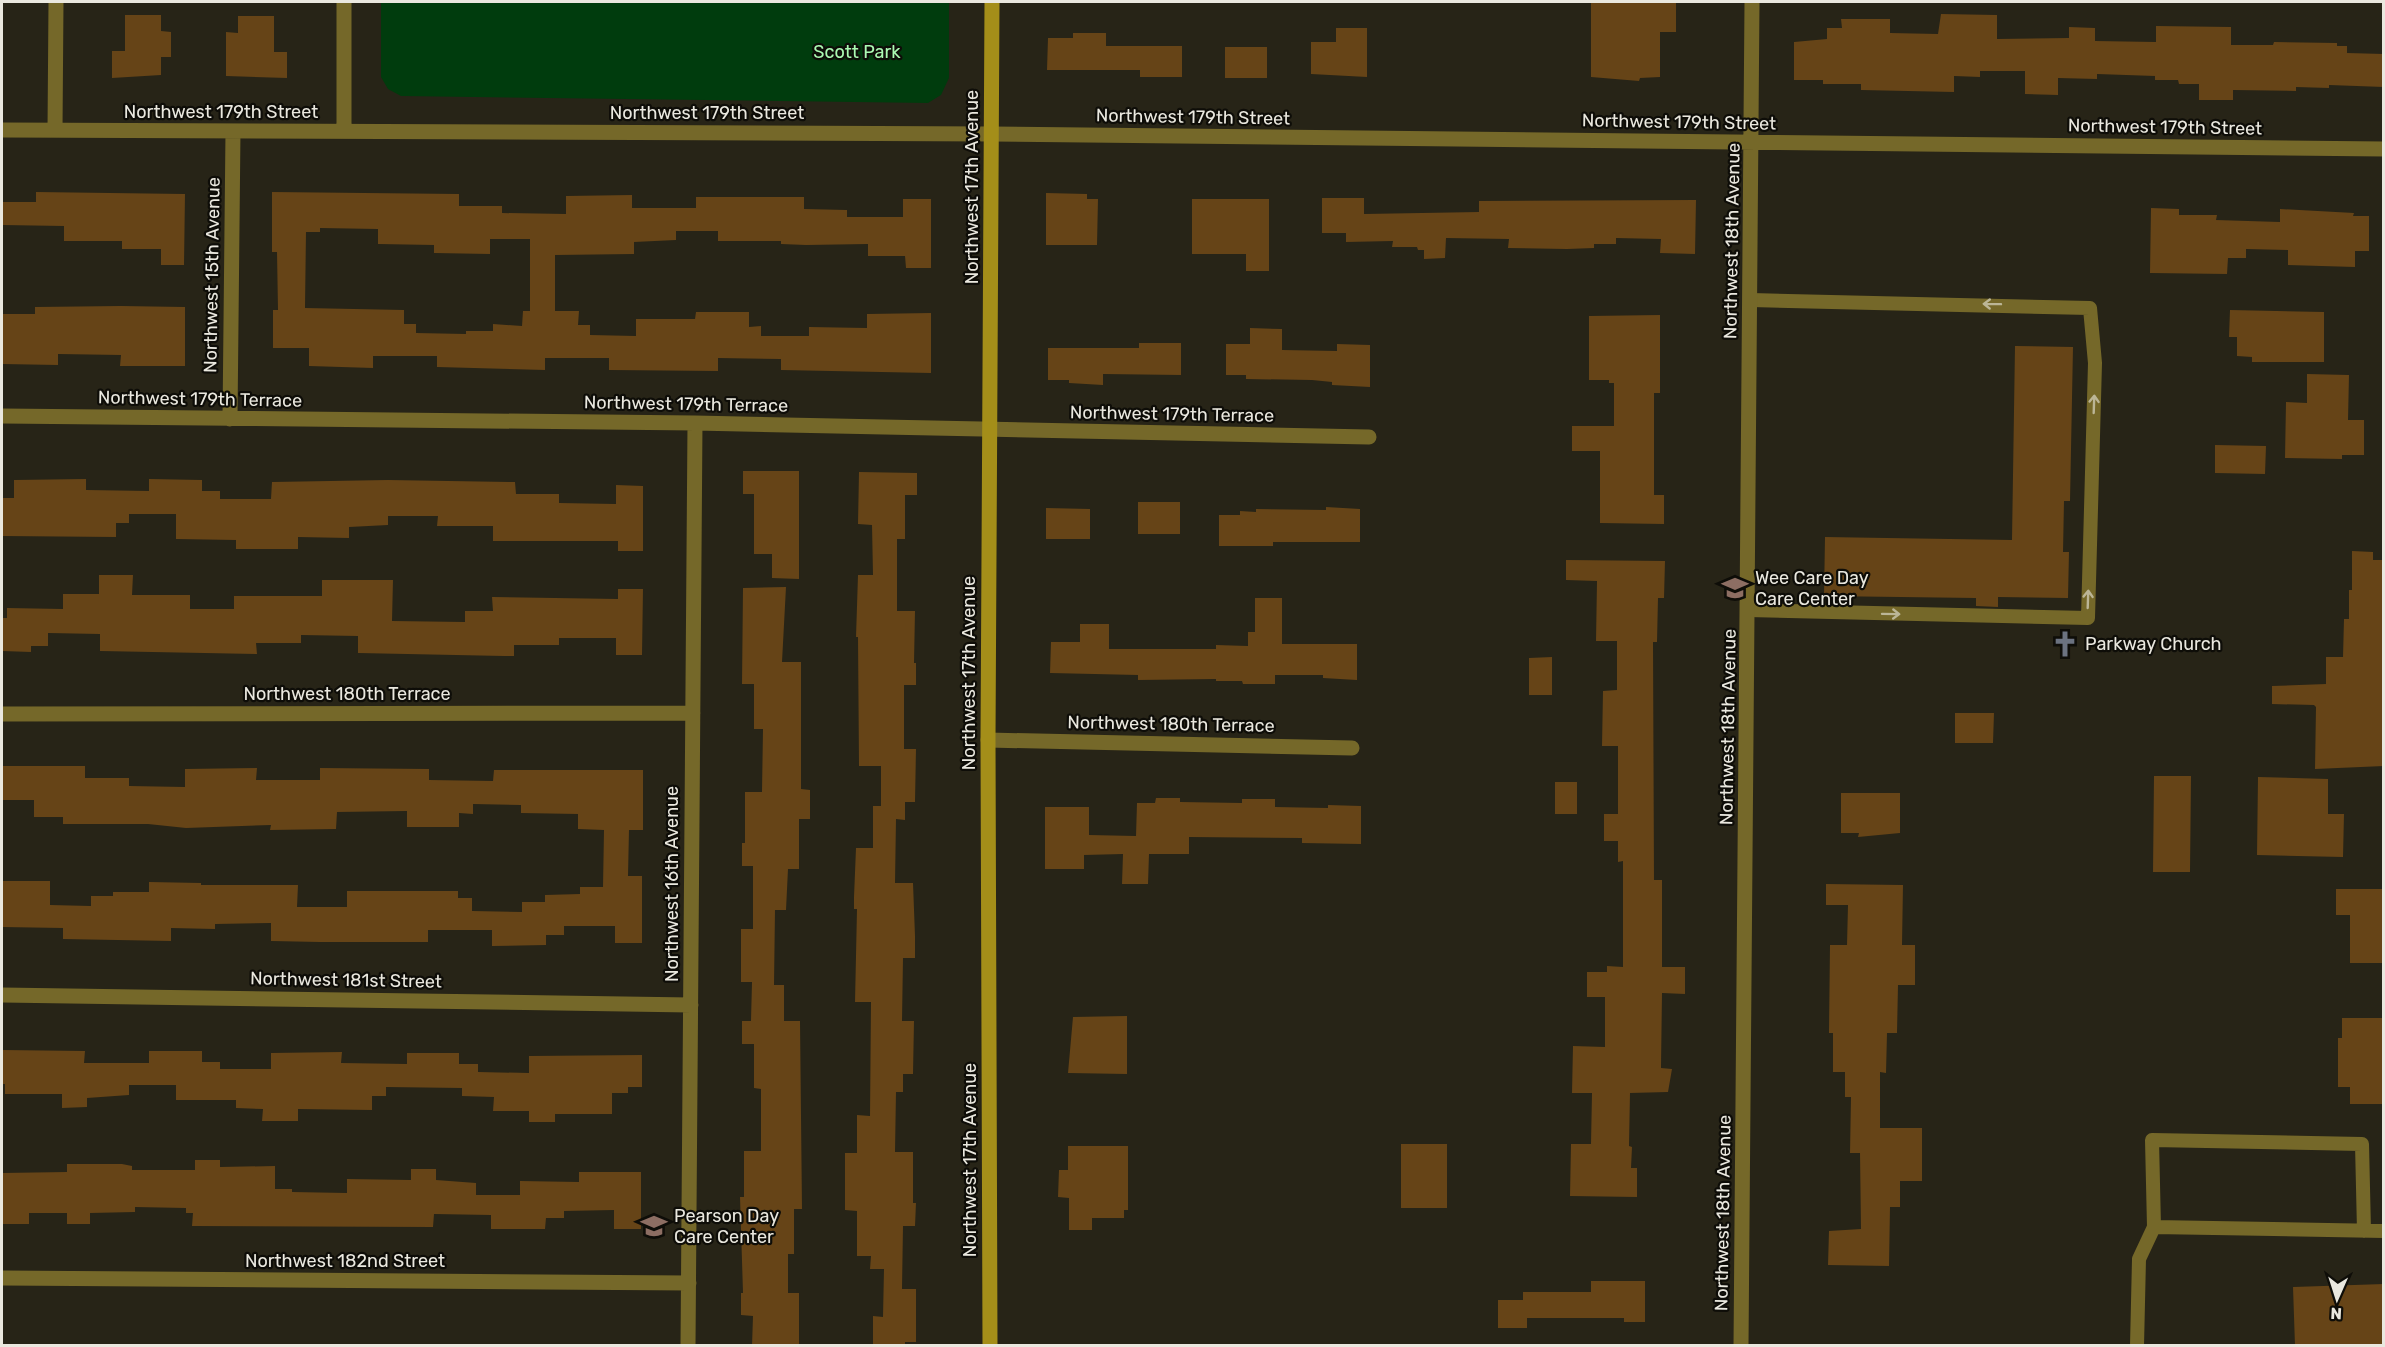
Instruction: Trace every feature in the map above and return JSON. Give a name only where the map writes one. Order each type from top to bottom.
[{"type":"street","points":[[55,130],[56,2]]},
{"type":"street","points":[[344,2],[344,131]]},
{"type":"street","name":"Northwest 17th Avenue","points":[[990,1346],[988,740],[992,2]]},
{"type":"street","name":"Northwest 18th Avenue","points":[[1741,1346],[1752,2]]},
{"type":"street","name":"Northwest 179th Street","points":[[2,130],[992,134],[2384,149]]},
{"type":"street","name":"Northwest 15th Avenue","points":[[230,419],[233,131]]},
{"type":"street","name":"Northwest 179th Terrace","points":[[2,416],[695,423],[1369,437]]},
{"type":"street","name":"Northwest 16th Avenue","points":[[688,1346],[695,423]]},
{"type":"street","name":"Northwest 180th Terrace","points":[[2,714],[693,713]]},
{"type":"street","name":"Northwest 180th Terrace","points":[[988,740],[1352,747]]},
{"type":"street","name":"Northwest 181st Street","points":[[2,995],[691,1005]]},
{"type":"street","name":"Northwest 182nd Street","points":[[2,1278],[689,1283]]},
{"type":"lane","points":[[1748,610],[2088,618],[2095,363],[2090,308],[1751,300]]},
{"type":"lane","points":[[2137,1346],[2139,1259],[2154,1227],[2152,1140],[2362,1144],[2364,1231]]},
{"type":"lane","points":[[2154,1227],[2384,1231]]},
{"type":"green space","name":"Scott Park","points":[[381,2],[949,2],[949,78],[941,95],[928,103],[401,96],[388,89],[381,77]]},
{"type":"building","points":[[1591,2],[1676,2],[1676,32],[1660,32],[1660,77],[1640,78],[1639,81],[1591,77]]},
{"type":"building","points":[[1941,14],[1997,15],[1997,39],[2069,38],[2069,27],[2095,28],[2095,41],[2156,42],[2156,26],[2231,27],[2231,45],[2273,45],[2274,42],[2337,43],[2337,46],[2347,46],[2347,53],[2384,54],[2384,87],[2329,85],[2329,88],[2296,87],[2296,91],[2233,90],[2233,100],[2199,100],[2199,84],[2179,84],[2178,80],[2155,80],[2155,76],[2097,74],[2097,79],[2058,78],[2058,95],[2025,94],[2025,71],[1980,71],[1980,77],[1954,76],[1954,92],[1861,90],[1861,84],[1823,84],[1823,80],[1794,80],[1794,42],[1827,39],[1827,28],[1842,28],[1841,19],[1890,19],[1890,33],[1938,34]]},
{"type":"building","points":[[125,15],[161,15],[161,31],[171,32],[171,57],[161,57],[161,75],[112,78],[112,51],[125,51]]},
{"type":"building","points":[[238,16],[274,16],[274,52],[287,52],[287,78],[226,76],[226,32],[238,33]]},
{"type":"building","points":[[1336,28],[1367,28],[1367,77],[1311,74],[1311,42],[1336,42]]},
{"type":"building","points":[[1073,33],[1106,33],[1106,46],[1182,46],[1182,77],[1140,77],[1140,70],[1047,70],[1048,38],[1073,38]]},
{"type":"building","points":[[1225,47],[1267,47],[1267,78],[1225,78]]},
{"type":"building","points":[[36,192],[185,194],[184,265],[161,265],[161,249],[122,249],[122,241],[64,241],[64,226],[2,225],[2,202],[36,202]]},
{"type":"building","points":[[272,192],[459,194],[459,206],[502,206],[502,213],[566,214],[566,196],[632,195],[632,208],[696,208],[696,197],[804,197],[804,209],[847,210],[847,217],[903,217],[903,199],[931,199],[931,268],[906,268],[905,256],[868,256],[868,244],[806,245],[781,244],[781,241],[718,241],[718,231],[676,231],[676,240],[634,242],[634,254],[555,255],[555,311],[579,311],[578,325],[590,325],[590,335],[636,336],[636,319],[695,319],[696,312],[749,312],[749,327],[761,326],[761,336],[809,336],[809,327],[867,328],[867,314],[931,313],[931,373],[781,370],[781,359],[718,358],[718,371],[609,370],[609,358],[545,358],[545,370],[437,367],[437,356],[373,356],[373,368],[309,366],[309,348],[273,348],[273,310],[278,310],[277,252],[272,252]],"holes":[[[320,228],[378,229],[378,244],[434,245],[434,253],[490,254],[490,239],[530,239],[530,311],[523,311],[522,326],[493,324],[493,331],[466,331],[466,334],[416,333],[416,324],[404,324],[404,310],[305,308],[306,232],[320,232]]]},
{"type":"building","points":[[1046,193],[1087,194],[1087,199],[1098,199],[1097,245],[1046,245]]},
{"type":"building","points":[[1322,198],[1364,198],[1364,214],[1479,212],[1479,201],[1696,200],[1695,254],[1660,253],[1661,239],[1616,238],[1616,244],[1594,244],[1594,248],[1567,249],[1508,248],[1509,239],[1446,238],[1445,258],[1424,259],[1424,250],[1418,250],[1417,247],[1392,247],[1393,241],[1346,242],[1346,233],[1322,233]]},
{"type":"building","points":[[1192,199],[1269,199],[1269,271],[1246,271],[1246,254],[1192,254]]},
{"type":"building","points":[[2151,208],[2179,209],[2179,215],[2217,215],[2216,220],[2280,222],[2280,209],[2354,213],[2353,216],[2369,216],[2369,251],[2355,251],[2355,267],[2288,265],[2288,250],[2246,249],[2246,258],[2228,258],[2227,274],[2150,273]]},
{"type":"building","points":[[35,307],[185,307],[185,366],[120,366],[121,355],[58,354],[58,365],[2,364],[2,314],[35,314]]},
{"type":"building","points":[[2230,310],[2324,312],[2324,362],[2252,362],[2252,357],[2237,356],[2237,337],[2229,337]]},
{"type":"building","points":[[1660,315],[1660,393],[1654,393],[1654,495],[1664,495],[1664,524],[1600,523],[1600,451],[1572,451],[1572,426],[1614,426],[1614,383],[1609,383],[1609,380],[1589,380],[1589,316]]},
{"type":"building","points":[[1250,328],[1282,329],[1282,350],[1337,351],[1337,344],[1370,345],[1370,387],[1332,385],[1332,382],[1312,380],[1246,379],[1246,375],[1226,375],[1226,344],[1250,344]]},
{"type":"building","points":[[1139,343],[1181,343],[1181,375],[1103,374],[1103,385],[1069,383],[1069,380],[1048,380],[1048,348],[1139,348]]},
{"type":"building","points":[[2015,346],[2073,347],[2070,501],[2064,501],[2063,552],[2069,552],[2068,598],[1998,597],[1998,607],[1976,606],[1976,598],[1824,596],[1825,537],[2012,540]]},
{"type":"building","points":[[2307,374],[2349,375],[2348,420],[2364,420],[2364,455],[2342,455],[2342,459],[2285,458],[2286,402],[2307,403]]},
{"type":"building","points":[[2215,445],[2266,446],[2265,474],[2215,473]]},
{"type":"building","points":[[743,471],[799,471],[799,579],[772,578],[772,554],[754,554],[754,494],[743,494]]},
{"type":"building","points":[[859,472],[917,473],[917,495],[905,495],[905,539],[897,539],[897,611],[915,611],[914,663],[916,663],[916,685],[904,685],[904,749],[916,749],[915,802],[905,802],[905,820],[896,819],[895,883],[913,883],[915,936],[915,958],[903,958],[902,1021],[914,1021],[913,1074],[903,1074],[903,1092],[896,1092],[895,1152],[913,1152],[913,1203],[916,1203],[915,1226],[903,1226],[902,1289],[916,1289],[916,1342],[905,1342],[905,1346],[873,1346],[873,1316],[883,1317],[884,1269],[870,1269],[871,1256],[857,1256],[857,1211],[845,1210],[845,1153],[857,1153],[857,1115],[870,1116],[871,1002],[855,1002],[856,848],[873,848],[873,806],[881,806],[881,766],[859,766],[858,637],[856,637],[858,575],[873,575],[872,525],[858,524]]},
{"type":"building","points":[[86,479],[86,490],[149,491],[149,479],[202,480],[202,491],[220,491],[220,499],[271,499],[272,482],[388,480],[515,482],[516,494],[559,494],[559,503],[616,504],[616,485],[643,486],[643,551],[618,551],[618,541],[493,541],[493,526],[437,526],[438,516],[388,516],[388,525],[349,527],[349,538],[298,537],[298,549],[236,549],[236,540],[176,539],[176,514],[129,514],[129,523],[116,523],[116,537],[2,536],[2,498],[14,498],[14,480]]},
{"type":"building","points":[[1138,502],[1180,502],[1180,534],[1138,534]]},
{"type":"building","points":[[1326,507],[1360,509],[1360,542],[1273,542],[1273,546],[1219,546],[1219,515],[1240,515],[1240,511],[1256,512],[1256,509],[1326,510]]},
{"type":"building","points":[[1046,508],[1090,509],[1090,539],[1046,539]]},
{"type":"building","points":[[2352,551],[2373,552],[2373,560],[2384,560],[2384,766],[2315,769],[2316,707],[2314,705],[2272,704],[2272,686],[2326,684],[2326,657],[2343,657],[2344,619],[2349,619],[2349,590],[2352,590]]},
{"type":"building","points":[[1566,560],[1665,561],[1664,598],[1658,598],[1657,642],[1653,642],[1654,880],[1662,880],[1662,967],[1685,967],[1685,994],[1662,993],[1661,1068],[1672,1069],[1668,1092],[1630,1093],[1629,1146],[1632,1147],[1631,1168],[1637,1168],[1637,1197],[1570,1196],[1571,1144],[1591,1144],[1592,1093],[1572,1093],[1573,1046],[1605,1047],[1605,997],[1587,997],[1587,972],[1607,972],[1607,966],[1623,967],[1623,861],[1618,862],[1618,841],[1604,841],[1604,814],[1618,814],[1618,746],[1602,746],[1603,691],[1617,690],[1617,641],[1596,641],[1597,581],[1566,580]]},
{"type":"building","points":[[99,575],[133,575],[132,595],[190,595],[190,609],[234,609],[234,596],[322,596],[322,580],[393,580],[392,621],[465,622],[465,611],[493,611],[492,597],[618,599],[618,589],[643,589],[642,655],[616,655],[616,638],[559,638],[559,645],[514,645],[514,656],[504,656],[358,653],[358,636],[301,635],[301,643],[256,643],[257,654],[100,651],[100,634],[48,633],[48,646],[31,646],[31,652],[2,651],[2,618],[7,618],[7,608],[63,609],[63,594],[99,594]]},
{"type":"building","points":[[786,587],[782,662],[801,662],[801,789],[810,790],[810,819],[799,819],[799,869],[788,869],[786,910],[775,910],[774,985],[784,985],[784,1021],[800,1021],[802,1209],[794,1209],[794,1254],[788,1254],[788,1293],[799,1293],[799,1346],[752,1346],[753,1316],[741,1315],[741,1293],[743,1293],[740,1197],[744,1197],[744,1151],[761,1151],[761,1089],[754,1088],[754,1044],[742,1044],[742,1021],[751,1021],[752,982],[741,982],[741,929],[753,929],[753,866],[742,866],[742,843],[745,843],[745,792],[762,792],[763,729],[754,729],[754,684],[742,684],[743,588]]},
{"type":"building","points":[[1255,598],[1282,598],[1282,644],[1357,644],[1357,680],[1323,678],[1323,675],[1275,675],[1275,684],[1243,684],[1242,681],[1216,681],[1216,679],[1138,680],[1138,675],[1050,673],[1051,642],[1080,642],[1080,624],[1109,624],[1109,649],[1216,649],[1216,645],[1248,646],[1248,632],[1255,632]]},
{"type":"building","points":[[1552,657],[1552,695],[1529,695],[1529,658]]},
{"type":"building","points":[[1955,713],[1994,713],[1993,743],[1955,743]]},
{"type":"building","points":[[2,766],[85,766],[85,778],[129,778],[129,786],[185,787],[185,769],[257,768],[256,780],[320,780],[320,768],[429,769],[429,780],[493,781],[494,770],[643,770],[643,830],[629,830],[628,876],[642,876],[642,943],[615,943],[615,926],[564,926],[564,935],[546,935],[546,945],[492,946],[492,930],[428,930],[428,942],[320,942],[271,941],[271,923],[215,924],[215,929],[171,928],[171,941],[63,939],[63,928],[2,927],[2,881],[50,881],[50,905],[91,906],[91,896],[113,896],[113,892],[149,892],[149,882],[201,883],[201,885],[298,885],[297,907],[347,907],[347,891],[458,891],[458,898],[472,898],[472,911],[522,912],[522,902],[545,902],[545,895],[580,894],[580,887],[603,887],[604,830],[578,829],[578,814],[521,813],[521,805],[473,804],[473,814],[459,813],[459,827],[407,827],[407,811],[337,812],[336,829],[270,830],[271,825],[186,828],[148,824],[63,824],[63,817],[34,817],[34,800],[2,800]]},
{"type":"building","points":[[2154,776],[2191,776],[2190,872],[2153,872]]},
{"type":"building","points":[[2258,777],[2328,779],[2328,814],[2344,814],[2343,857],[2257,855]]},
{"type":"building","points":[[1555,782],[1577,782],[1577,814],[1555,814]]},
{"type":"building","points":[[1841,793],[1900,793],[1900,833],[1858,837],[1859,833],[1841,833]]},
{"type":"building","points":[[1156,798],[1180,798],[1180,802],[1242,803],[1242,799],[1275,799],[1275,807],[1361,806],[1361,844],[1302,843],[1302,838],[1189,837],[1189,854],[1149,854],[1148,884],[1122,884],[1123,854],[1084,855],[1084,869],[1045,869],[1045,807],[1089,807],[1089,835],[1136,836],[1137,803],[1155,803]]},
{"type":"building","points":[[1826,884],[1903,885],[1902,945],[1915,945],[1915,985],[1898,985],[1897,1033],[1887,1033],[1886,1073],[1880,1072],[1880,1128],[1922,1128],[1922,1181],[1900,1181],[1900,1207],[1890,1207],[1889,1266],[1828,1265],[1829,1231],[1861,1229],[1860,1153],[1850,1153],[1851,1097],[1845,1097],[1845,1072],[1833,1072],[1833,1033],[1829,1033],[1830,945],[1847,945],[1848,905],[1826,905]]},
{"type":"building","points":[[2336,889],[2384,889],[2384,963],[2350,963],[2350,915],[2336,915]]},
{"type":"building","points":[[1127,1016],[1127,1074],[1068,1073],[1073,1017]]},
{"type":"building","points":[[2342,1018],[2384,1018],[2384,1104],[2350,1104],[2350,1087],[2338,1087],[2338,1038],[2342,1038]]},
{"type":"building","points":[[2,1050],[85,1051],[84,1063],[149,1063],[149,1051],[202,1051],[202,1062],[220,1062],[220,1069],[271,1069],[271,1053],[342,1052],[341,1063],[407,1064],[407,1053],[459,1053],[459,1064],[478,1064],[478,1072],[529,1073],[529,1056],[642,1055],[642,1087],[628,1087],[628,1093],[612,1093],[612,1114],[555,1114],[555,1122],[529,1122],[529,1111],[493,1111],[494,1097],[462,1096],[462,1088],[386,1087],[386,1096],[372,1096],[372,1110],[298,1109],[298,1121],[262,1121],[263,1109],[236,1108],[236,1100],[176,1100],[176,1085],[129,1085],[129,1095],[87,1098],[87,1107],[62,1108],[62,1094],[5,1094],[5,1084],[2,1084]]},
{"type":"building","points":[[1401,1144],[1447,1144],[1447,1208],[1401,1208]]},
{"type":"building","points":[[1068,1146],[1128,1146],[1128,1210],[1124,1210],[1124,1218],[1092,1218],[1092,1230],[1069,1230],[1069,1198],[1058,1197],[1059,1170],[1068,1170]]},
{"type":"building","points":[[195,1160],[220,1160],[220,1167],[275,1166],[275,1189],[292,1189],[292,1192],[347,1193],[347,1179],[411,1180],[411,1169],[436,1169],[436,1180],[476,1183],[476,1195],[520,1195],[520,1181],[579,1182],[579,1172],[641,1172],[641,1229],[614,1229],[614,1210],[564,1211],[564,1218],[546,1218],[545,1229],[491,1229],[491,1215],[434,1214],[433,1227],[192,1226],[193,1213],[186,1213],[186,1208],[135,1207],[135,1212],[90,1213],[90,1224],[67,1224],[67,1213],[29,1213],[29,1224],[2,1224],[2,1173],[67,1172],[67,1164],[122,1164],[132,1166],[132,1170],[195,1170]]},
{"type":"building","points":[[1591,1281],[1645,1281],[1645,1322],[1624,1322],[1624,1318],[1527,1318],[1527,1328],[1498,1328],[1498,1300],[1523,1300],[1523,1292],[1591,1292]]},
{"type":"building","points":[[2384,1284],[2384,1346],[2295,1346],[2293,1287]]},
{"type":"place","name":"Wee Care Day Care Center","points":[[1735,588]]},
{"type":"place","name":"Parkway Church","points":[[2065,644]]},
{"type":"place","name":"Pearson Day Care Center","points":[[654,1226]]}]
